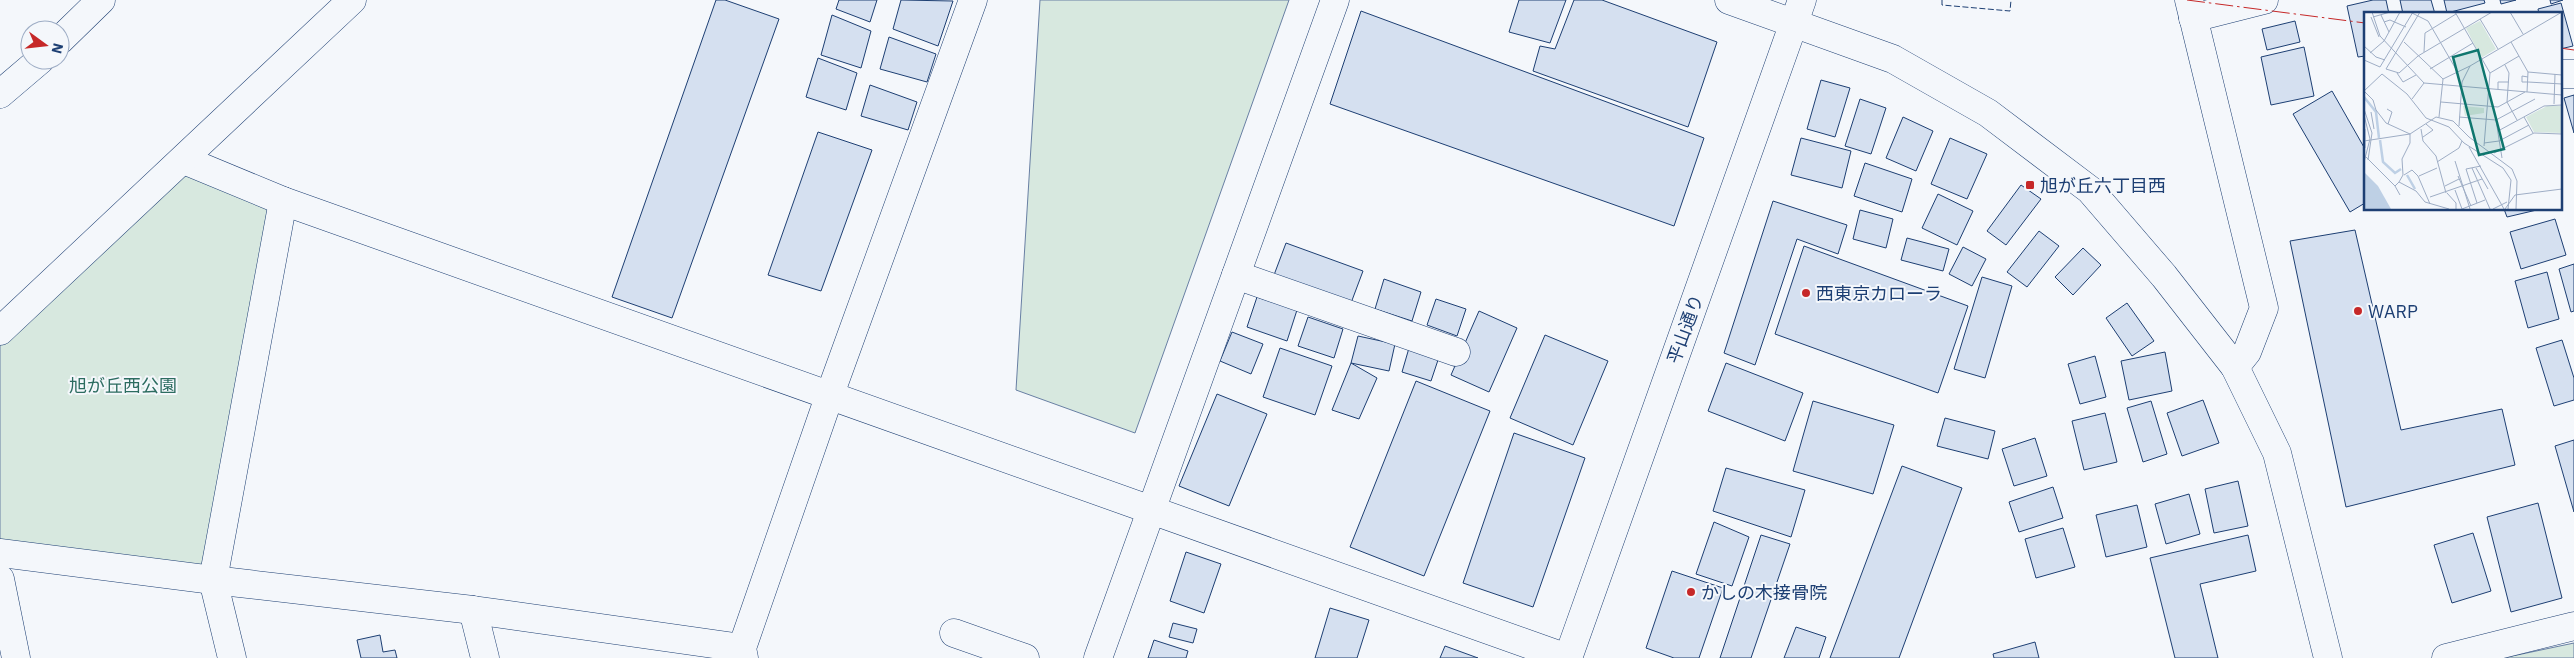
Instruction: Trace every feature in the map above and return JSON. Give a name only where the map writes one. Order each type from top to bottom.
[{"type":"street","points":[[70,30],[101,0]]},
{"type":"street","points":[[0,331],[352,0]]},
{"type":"street","points":[[0,553],[473,610],[743,653],[828,397],[973,0]]},
{"type":"street","points":[[1098,658],[1153,510],[1335,0]]},
{"type":"street","points":[[1729,0],[1798,11],[1902,64],[1988,113],[2090,190],[2164,276],[2236,367],[2277,453],[2328,658]]},
{"type":"street","points":[[2236,367],[2247,352],[2264,308],[2191,9],[2264,0]]},
{"type":"street","name":"平山通り","points":[[1567,658],[1798,11]]},
{"type":"street","points":[[0,94],[28,70]]},
{"type":"street","points":[[184,160],[283,201],[828,397],[1153,510],[1567,658]]},
{"type":"street","points":[[232,658],[213,580],[283,201]]},
{"type":"street","points":[[1236,275],[1456,352]]},
{"type":"street","points":[[0,578],[16,658]]},
{"type":"street","points":[[473,610],[485,658]]},
{"type":"street","points":[[2446,658],[2574,626]]},
{"type":"street","points":[[954,633],[1025,658]]},
{"type":"green space","points":[[1040,0],[1289,0],[1135,433],[1016,390]]},
{"type":"green space","name":"旭が丘西公園","points":[[184,160],[283,201],[213,580],[0,553],[0,331]]},
{"type":"green space","points":[[2574,643],[2574,658],[2503,658]]},
{"type":"building","points":[[716,0],[725,0],[779,19],[672,318],[612,297]]},
{"type":"building","points":[[839,0],[877,0],[870,22],[836,9]]},
{"type":"building","points":[[901,0],[953,1],[938,46],[893,29]]},
{"type":"building","points":[[1519,0],[1566,0],[1550,43],[1509,32]]},
{"type":"building","points":[[1574,0],[1602,0],[1717,42],[1688,127],[1533,71],[1540,46],[1555,49]]},
{"type":"building","points":[[2373,0],[2386,0],[2389,12],[2364,12],[2364,56],[2358,57],[2347,6]]},
{"type":"building","points":[[2400,0],[2431,0],[2434,12],[2403,12]]},
{"type":"building","points":[[2444,0],[2484,0],[2485,3],[2451,12],[2447,12]]},
{"type":"building","points":[[2500,0],[2516,0],[2501,4]]},
{"type":"building","points":[[2550,0],[2563,0],[2551,4]]},
{"type":"building","points":[[2561,3],[2573,46],[2562,49],[2562,12],[2539,12],[2538,9]]},
{"type":"building","points":[[1361,11],[1704,138],[1674,226],[1330,104]]},
{"type":"building","points":[[832,15],[871,31],[861,68],[821,55]]},
{"type":"building","points":[[2295,21],[2300,42],[2267,50],[2262,29]]},
{"type":"building","points":[[889,37],[936,54],[927,82],[880,69]]},
{"type":"building","points":[[2304,47],[2314,96],[2271,105],[2261,57]]},
{"type":"building","points":[[818,58],[857,73],[846,110],[806,97]]},
{"type":"building","points":[[1821,80],[1850,88],[1835,137],[1807,129]]},
{"type":"building","points":[[870,85],[917,102],[908,130],[861,116]]},
{"type":"building","points":[[2332,91],[2364,147],[2364,204],[2350,212],[2293,114]]},
{"type":"building","points":[[2574,95],[2574,133],[2564,98]]},
{"type":"building","points":[[1860,99],[1886,108],[1871,154],[1845,146]]},
{"type":"building","points":[[1903,117],[1933,131],[1916,171],[1886,158]]},
{"type":"building","points":[[818,132],[872,150],[821,291],[768,275]]},
{"type":"building","points":[[1801,138],[1851,151],[1842,188],[1791,175]]},
{"type":"building","points":[[1950,138],[1987,154],[1967,199],[1931,184]]},
{"type":"building","points":[[1865,163],[1912,179],[1902,212],[1854,196]]},
{"type":"building","points":[[2021,185],[2041,199],[2006,245],[1987,231]]},
{"type":"building","points":[[1938,194],[1973,211],[1957,245],[1922,228]]},
{"type":"building","points":[[1773,201],[1847,225],[1838,254],[1797,239],[1755,365],[1724,353]]},
{"type":"building","points":[[1860,210],[1893,219],[1886,248],[1853,239]]},
{"type":"building","points":[[2504,210],[2537,210],[2507,217]]},
{"type":"building","points":[[2555,219],[2566,255],[2521,269],[2510,232]]},
{"type":"building","points":[[2355,230],[2401,430],[2502,409],[2515,465],[2346,507],[2290,241]]},
{"type":"building","points":[[2039,231],[2059,246],[2027,287],[2007,272]]},
{"type":"building","points":[[1907,238],[1949,249],[1943,271],[1901,260]]},
{"type":"building","points":[[1286,243],[1363,271],[1351,303],[1274,275]]},
{"type":"building","points":[[1804,246],[1968,306],[1938,393],[1775,334]]},
{"type":"building","points":[[1963,247],[1986,259],[1972,286],[1949,274]]},
{"type":"building","points":[[2083,248],[2101,265],[2073,295],[2055,277]]},
{"type":"building","points":[[2574,264],[2574,311],[2571,312],[2559,269]]},
{"type":"building","points":[[2547,272],[2559,319],[2528,328],[2515,281]]},
{"type":"building","points":[[1982,277],[2012,286],[1985,378],[1954,369]]},
{"type":"building","points":[[1384,279],[1421,292],[1412,321],[1375,309]]},
{"type":"building","points":[[1257,297],[1297,310],[1287,341],[1247,327]]},
{"type":"building","points":[[1436,299],[1466,309],[1457,336],[1427,325]]},
{"type":"building","points":[[2127,303],[2154,341],[2132,356],[2106,318]]},
{"type":"building","points":[[1479,311],[1517,328],[1489,392],[1451,375]]},
{"type":"building","points":[[1308,317],[1343,329],[1334,358],[1298,346]]},
{"type":"building","points":[[1232,332],[1263,344],[1251,374],[1220,361]]},
{"type":"building","points":[[1545,335],[1608,361],[1573,445],[1510,418]]},
{"type":"building","points":[[1358,336],[1395,344],[1389,371],[1351,363]]},
{"type":"building","points":[[2562,340],[2574,378],[2574,400],[2554,406],[2536,348]]},
{"type":"building","points":[[1280,348],[1332,366],[1315,415],[1263,397]]},
{"type":"building","points":[[1409,348],[1439,357],[1431,381],[1402,372]]},
{"type":"building","points":[[2165,352],[2172,391],[2129,400],[2121,361]]},
{"type":"building","points":[[2095,356],[2106,397],[2080,404],[2068,364]]},
{"type":"building","points":[[1351,363],[1377,378],[1359,419],[1332,410]]},
{"type":"building","points":[[1726,363],[1803,393],[1785,441],[1708,411]]},
{"type":"building","points":[[1416,381],[1490,411],[1424,576],[1350,547]]},
{"type":"building","points":[[1217,394],[1267,414],[1229,506],[1179,486]]},
{"type":"building","points":[[2203,400],[2219,443],[2182,456],[2167,413]]},
{"type":"building","points":[[1813,401],[1894,425],[1873,494],[1793,471]]},
{"type":"building","points":[[2151,401],[2167,454],[2143,462],[2127,408]]},
{"type":"building","points":[[2105,413],[2117,462],[2084,470],[2072,421]]},
{"type":"building","points":[[1945,418],[1995,431],[1988,459],[1937,446]]},
{"type":"building","points":[[1514,433],[1585,458],[1533,607],[1463,583]]},
{"type":"building","points":[[2035,438],[2047,476],[2014,486],[2002,449]]},
{"type":"building","points":[[2574,440],[2574,512],[2555,446]]},
{"type":"building","points":[[1902,466],[1962,488],[1899,658],[1830,658]]},
{"type":"building","points":[[1726,468],[1805,490],[1791,537],[1713,511]]},
{"type":"building","points":[[2238,481],[2248,526],[2214,533],[2205,489]]},
{"type":"building","points":[[2053,487],[2063,518],[2019,532],[2009,502]]},
{"type":"building","points":[[2189,494],[2200,534],[2166,544],[2155,504]]},
{"type":"building","points":[[2538,503],[2562,598],[2511,612],[2487,517]]},
{"type":"building","points":[[2137,505],[2147,547],[2106,557],[2096,515]]},
{"type":"building","points":[[1714,522],[1749,537],[1732,586],[1696,574]]},
{"type":"building","points":[[2063,528],[2075,567],[2036,578],[2025,539]]},
{"type":"building","points":[[2473,533],[2491,591],[2452,603],[2434,545]]},
{"type":"building","points":[[1761,535],[1790,544],[1751,658],[1720,658]]},
{"type":"building","points":[[2248,535],[2256,571],[2200,584],[2218,658],[2175,658],[2150,558]]},
{"type":"building","points":[[1186,552],[1221,564],[1204,613],[1170,601]]},
{"type":"building","points":[[1672,571],[1723,588],[1699,658],[1674,658],[1646,648]]},
{"type":"building","points":[[1330,608],[1369,620],[1357,658],[1315,658]]},
{"type":"building","points":[[1173,623],[1197,629],[1193,643],[1169,637]]},
{"type":"building","points":[[1796,627],[1826,637],[1819,658],[1784,658]]},
{"type":"building","points":[[380,635],[383,652],[395,650],[397,658],[361,658],[357,640]]},
{"type":"building","points":[[1154,640],[1188,651],[1186,658],[1148,658]]},
{"type":"building","points":[[2035,642],[2039,658],[1994,658],[1993,654]]},
{"type":"building","points":[[1445,646],[1478,658],[1440,658]]},
{"type":"fence","points":[[1942,0],[1942,5],[2010,11],[2011,0]]},
{"type":"power","points":[[2187,0],[2364,23]]},
{"type":"power","points":[[2562,48],[2574,50]]},
{"type":"place","name":"旭が丘六丁目西","points":[[2030,185]]},
{"type":"place","name":"西東京カローラ","points":[[1806,293]]},
{"type":"place","name":"WARP","points":[[2358,311]]},
{"type":"place","name":"かしの木接骨院","points":[[1691,592]]}]
